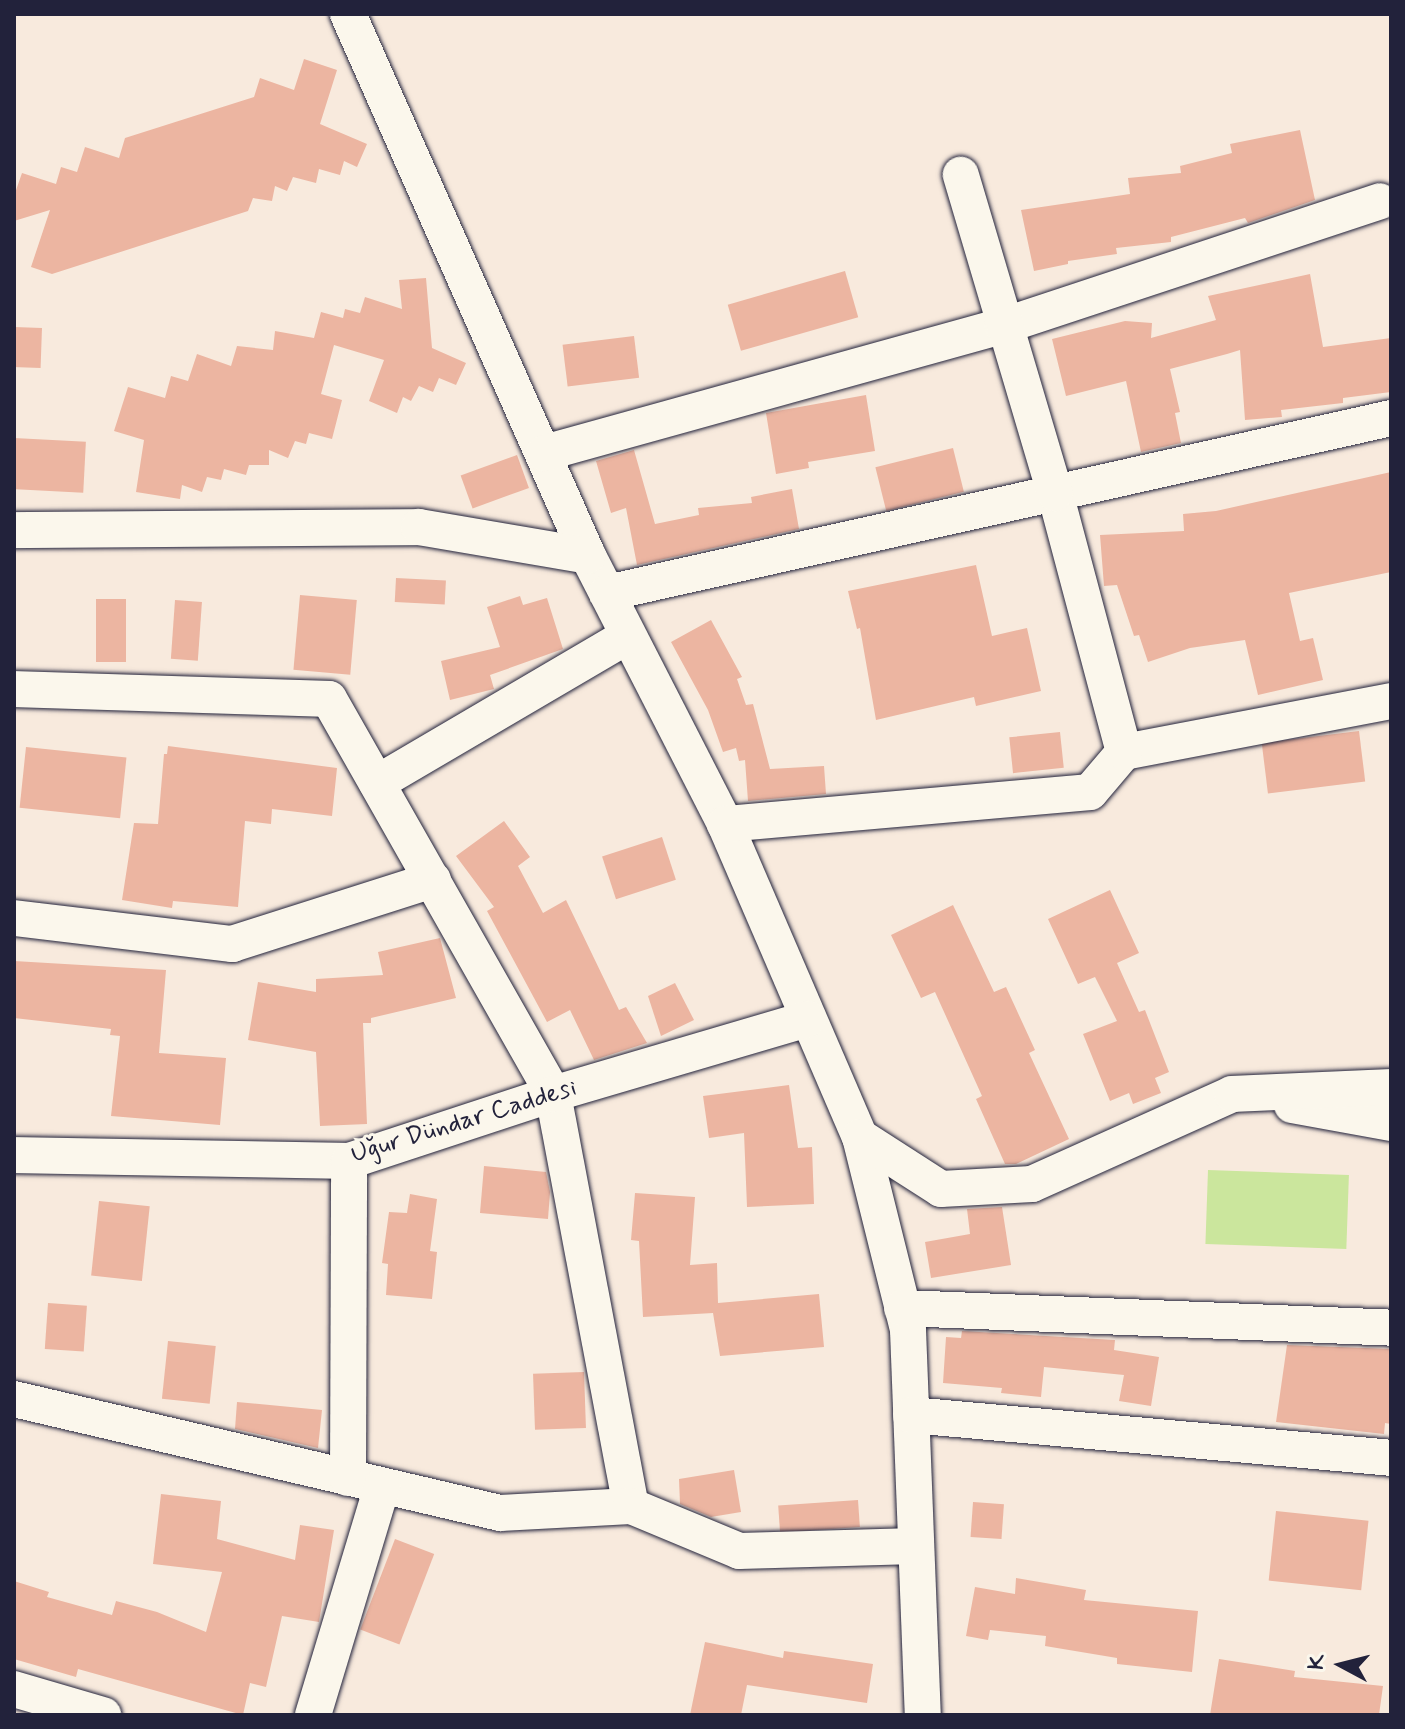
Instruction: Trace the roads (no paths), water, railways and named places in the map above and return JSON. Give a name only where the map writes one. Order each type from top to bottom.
[{"type":"street","points":[[348,14],[588,556],[626,637],[725,824],[860,1137],[908,1330],[923,1715]]},
{"type":"street","points":[[961,175],[1003,326],[1055,493],[1124,752]]},
{"type":"street","points":[[544,453],[1003,326],[1380,201]]},
{"type":"street","points":[[607,593],[1391,418]]},
{"type":"street","points":[[14,530],[419,527],[588,556]]},
{"type":"street","points":[[377,783],[626,637]]},
{"type":"street","points":[[14,689],[329,699],[553,1094],[631,1506]]},
{"type":"street","points":[[725,824],[1090,792],[1124,752],[1391,701]]},
{"type":"street","points":[[14,918],[232,944],[433,880]]},
{"type":"street","name":"Uğur Dündar Caddesi","points":[[14,1155],[349,1161],[553,1094],[808,1019]]},
{"type":"street","points":[[860,1137],[941,1189],[1032,1184],[1232,1094],[1391,1087]]},
{"type":"street","points":[[1232,1094],[1391,1123]]},
{"type":"street","points":[[313,1715],[365,1482],[349,1161]]},
{"type":"street","points":[[902,1308],[1391,1328]]},
{"type":"street","points":[[14,1399],[500,1513],[631,1506],[739,1551],[916,1546]]},
{"type":"street","points":[[911,1415],[1391,1458]]},
{"type":"street","points":[[14,1689],[103,1715]]}]
